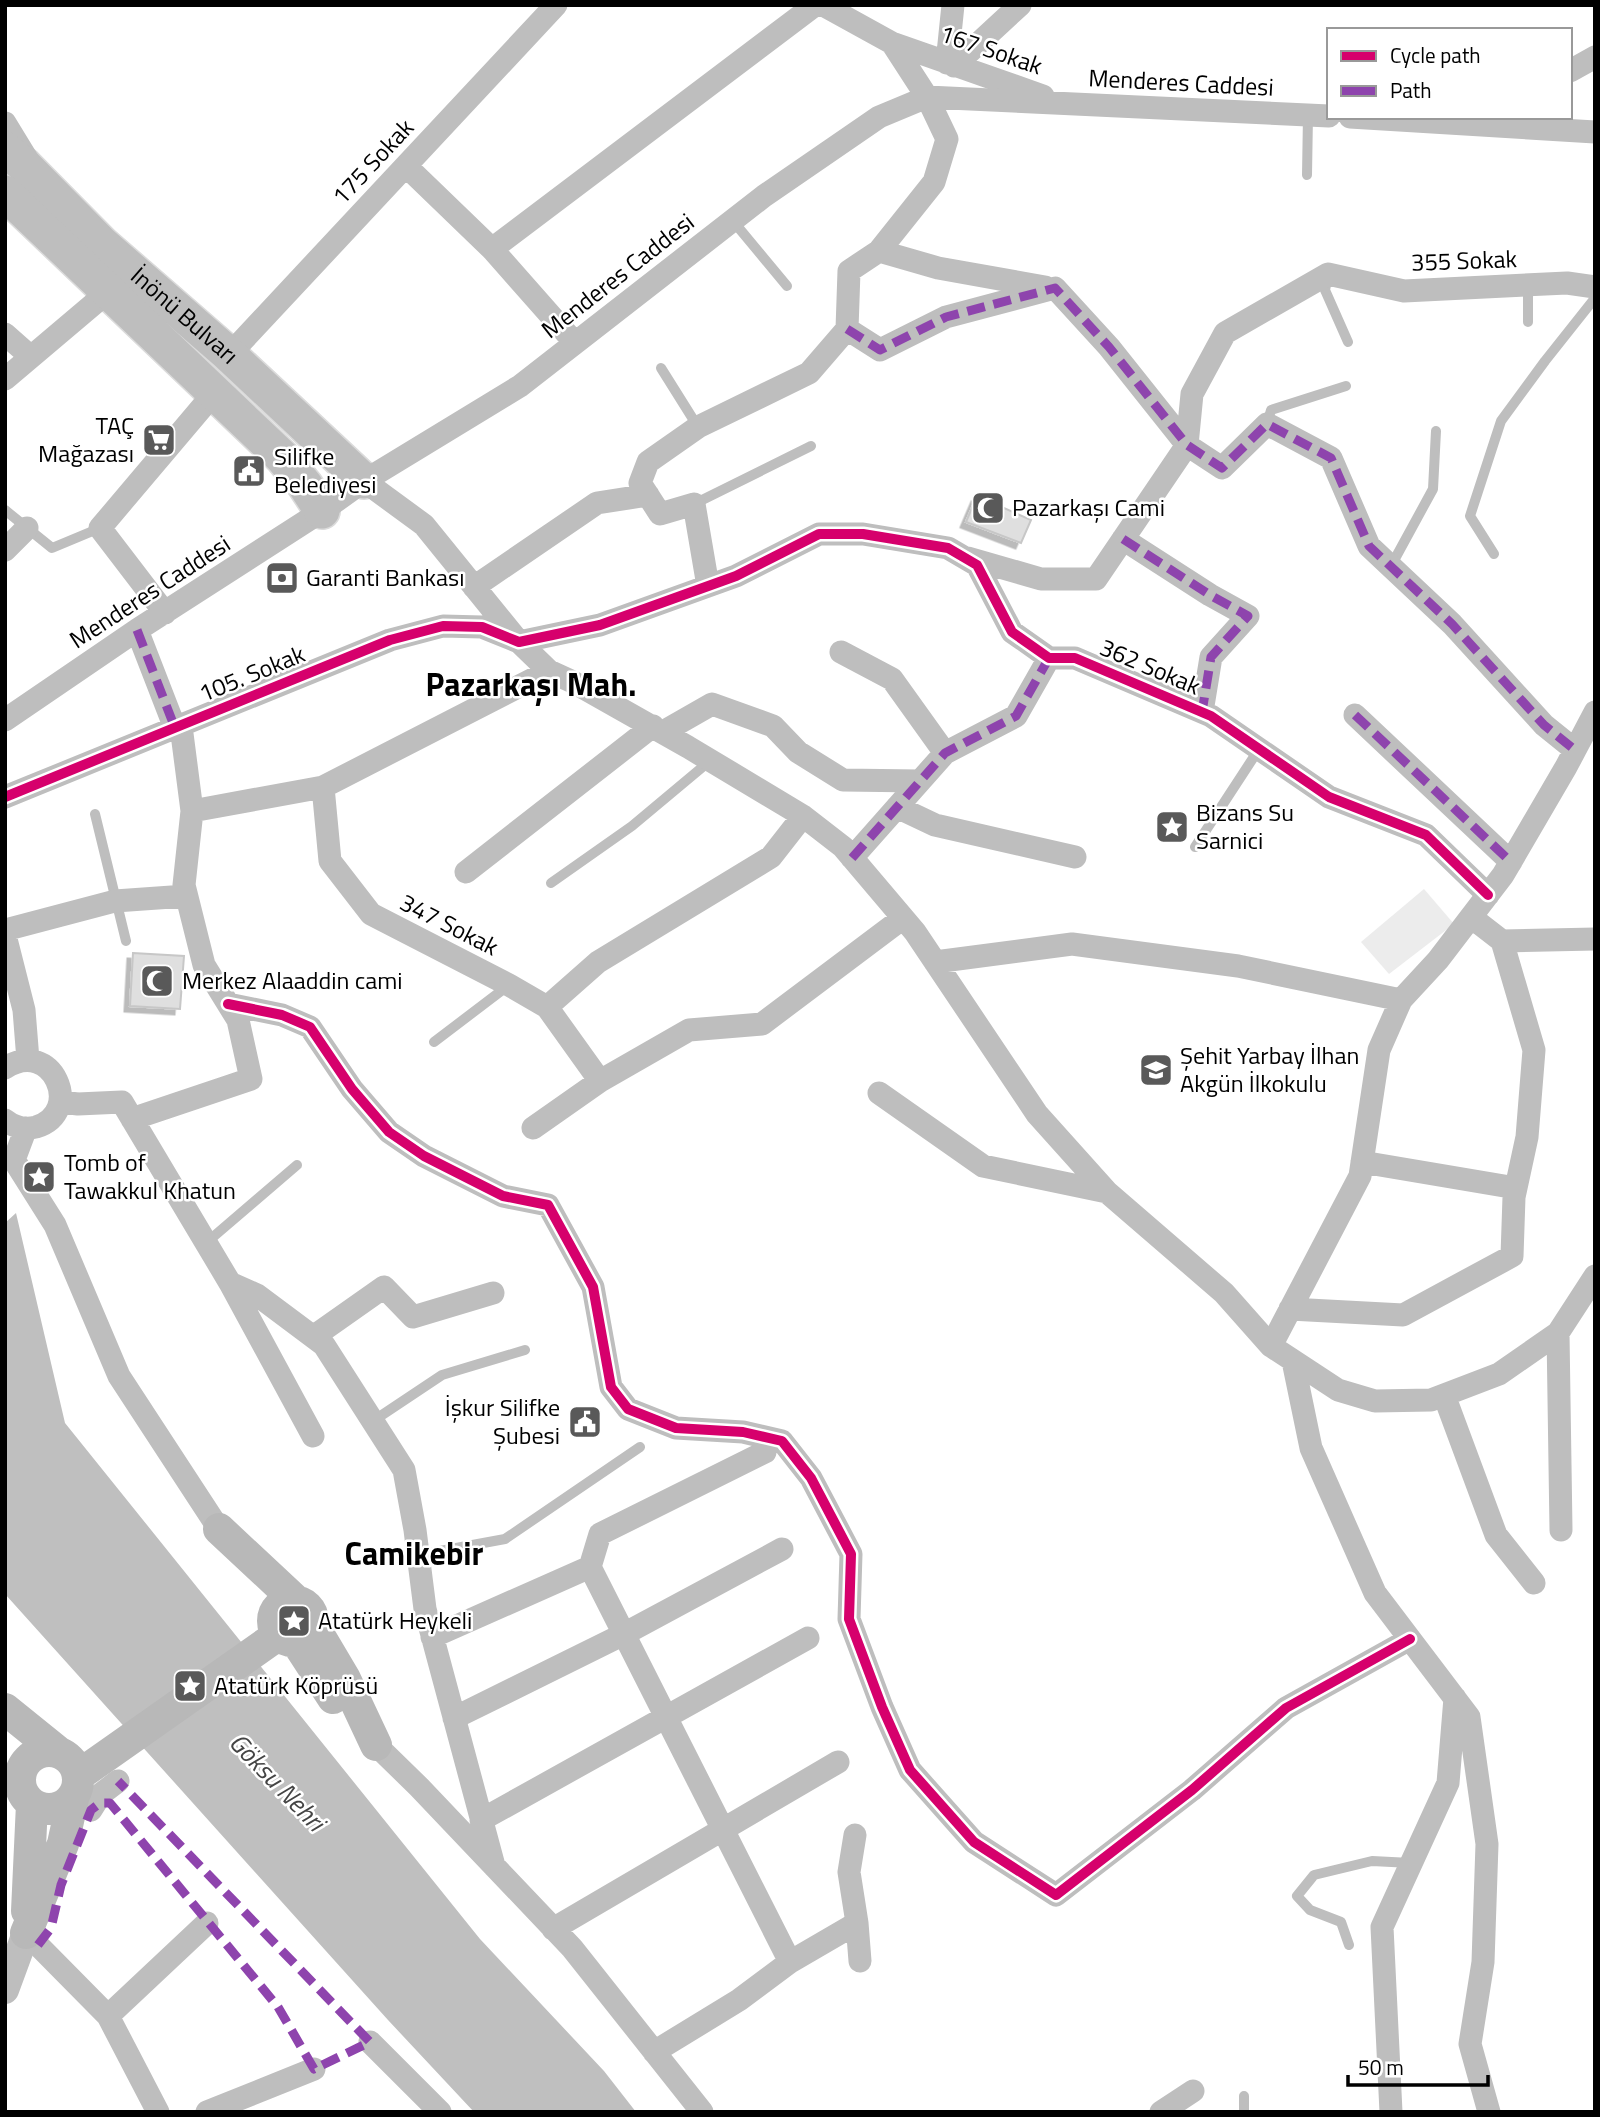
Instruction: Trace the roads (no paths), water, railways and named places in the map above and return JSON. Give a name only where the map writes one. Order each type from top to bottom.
[{"type":"main road","name":"İnönü Bulvarı","points":[[5,149],[102,244],[229,355],[364,481]]},
{"type":"main road","name":"İnönü Bulvarı","points":[[5,193],[282,457],[322,511]]},
{"type":"main road","points":[[219,1529],[291,1624],[345,1679],[376,1745]]},
{"type":"main road","points":[[19,1784],[42,1808],[54,1809],[65,1805],[291,1624]]},
{"type":"main road","points":[[5,1709],[67,1756],[75,1765],[81,1794],[26,1933]]},
{"type":"main road","points":[[26,1933],[19,1784],[21,1772],[34,1754],[45,1750],[57,1751]]},
{"type":"street","name":"175 Sokak","points":[[229,355],[556,5]]},
{"type":"street","points":[[492,249],[815,5]]},
{"type":"street","name":"167 Sokak","points":[[823,5],[892,43],[1067,104]]},
{"type":"street","points":[[950,65],[953,5]]},
{"type":"street","points":[[950,65],[1020,5]]},
{"type":"street","points":[[708,586],[694,503],[660,514],[640,484],[648,462],[698,426],[809,373],[847,329],[849,271],[878,251],[934,182],[947,139],[927,97],[892,43]]},
{"type":"street","points":[[1572,70],[1595,57]]},
{"type":"street","name":"Menderes Caddesi","points":[[5,720],[364,481],[520,386],[765,196],[879,117],[927,97],[1318,116]]},
{"type":"street","points":[[1412,119],[1537,123],[1595,132]]},
{"type":"street","points":[[5,123],[43,184]]},
{"type":"street","points":[[406,166],[492,249],[575,343]]},
{"type":"street","points":[[878,251],[938,268],[1055,288],[1109,347],[1186,445],[1223,468],[1268,424],[1331,458],[1369,546],[1452,624],[1544,726],[1575,750]]},
{"type":"street","points":[[964,557],[1041,579],[1096,579],[1186,445],[1192,394],[1225,333],[1328,274]]},
{"type":"street","name":"355 Sokak","points":[[1328,274],[1404,291],[1567,283],[1595,287]]},
{"type":"street","points":[[847,329],[880,349],[946,317],[1055,288]]},
{"type":"street","points":[[5,379],[109,291]]},
{"type":"street","points":[[5,334],[31,357]]},
{"type":"street","points":[[165,613],[100,528],[215,392]]},
{"type":"street","points":[[364,481],[424,525],[519,642],[549,671],[658,729],[803,816],[843,847],[903,918],[935,962],[1037,1114],[1107,1192],[1224,1293],[1271,1346],[1338,1390],[1375,1401],[1431,1400],[1499,1374],[1558,1333],[1595,1276]]},
{"type":"street","points":[[474,587],[597,503],[648,495]]},
{"type":"street","points":[[5,550],[27,528]]},
{"type":"street","name":"362 Sokak","points":[[519,642],[600,625],[736,576],[819,534],[863,534],[948,548],[977,565],[1012,632],[1049,658],[1075,658],[1202,712],[1329,797],[1426,835],[1488,895]]},
{"type":"street","points":[[1123,539],[1248,616],[1211,657],[1202,712]]},
{"type":"street","name":"105. Sokak","points":[[5,797],[390,640],[443,626],[482,627],[519,642]]},
{"type":"street","points":[[132,1119],[251,1079],[238,1020],[204,965],[186,896],[184,885],[192,811],[178,727],[137,631]]},
{"type":"street","points":[[841,652],[892,679],[945,753]]},
{"type":"street","points":[[852,858],[945,753],[1016,716],[1049,658]]},
{"type":"street","points":[[192,811],[323,787],[549,671]]},
{"type":"street","points":[[466,872],[658,729],[712,705],[773,726],[798,752],[843,780],[919,780]]},
{"type":"street","points":[[1271,1346],[1360,1176],[1379,1050],[1401,1000],[1438,960],[1511,862],[1595,712]]},
{"type":"street","points":[[1354,715],[1511,862]]},
{"type":"street","name":"347 Sokak","points":[[323,787],[330,861],[371,915],[547,1007],[600,1081]]},
{"type":"street","points":[[897,807],[935,825],[1074,857]]},
{"type":"street","points":[[547,1007],[598,962],[771,856],[803,816]]},
{"type":"street","points":[[28,1060],[24,1010],[5,933],[116,901],[186,896]]},
{"type":"street","points":[[1290,1309],[1403,1315],[1512,1256],[1516,1188],[1527,1137],[1534,1050],[1502,941],[1471,917]]},
{"type":"street","points":[[533,1128],[600,1081],[690,1030],[762,1024],[903,918]]},
{"type":"street","points":[[1502,941],[1595,939]]},
{"type":"street","points":[[935,962],[1072,944],[1238,966],[1401,1000]]},
{"type":"street","points":[[228,1004],[282,1016],[310,1027],[352,1089],[389,1132],[424,1156],[503,1196],[548,1205],[593,1287],[611,1387],[628,1409],[676,1428],[743,1432],[782,1441],[811,1478],[851,1553],[849,1619],[882,1707],[910,1770],[974,1842],[1056,1895],[1192,1790],[1286,1708],[1410,1639]]},
{"type":"street","points":[[5,1068],[17,1061],[28,1060],[49,1068],[56,1077],[60,1087],[60,1102],[51,1118],[42,1125],[15,1124],[14,1160],[55,1225],[119,1376],[219,1529]]},
{"type":"street","points":[[879,1093],[983,1166],[1107,1192]]},
{"type":"street","points":[[60,1102],[122,1102],[230,1283],[313,1436]]},
{"type":"street","points":[[1363,1162],[1516,1188]]},
{"type":"street","points":[[230,1283],[257,1295],[324,1345],[404,1470],[425,1609],[494,1866]]},
{"type":"street","points":[[313,1336],[384,1287],[413,1317],[493,1293]]},
{"type":"street","points":[[1558,1333],[1561,1530]]},
{"type":"street","points":[[1293,1360],[1311,1448],[1375,1593],[1469,1717],[1487,1844],[1483,1962],[1470,2044],[1489,2112]]},
{"type":"street","points":[[1444,1395],[1496,1535],[1534,1583]]},
{"type":"street","points":[[765,1452],[600,1534],[590,1567],[790,1962]]},
{"type":"street","points":[[454,1718],[624,1634],[782,1549]]},
{"type":"street","points":[[432,1637],[590,1567]]},
{"type":"street","points":[[481,1820],[807,1638]]},
{"type":"street","points":[[1391,2112],[1382,1927],[1448,1783],[1455,1698]]},
{"type":"street","points":[[376,1745],[572,1948],[702,2112]]},
{"type":"street","points":[[553,1929],[838,1762]]},
{"type":"street","points":[[81,1794],[101,1794],[118,1781]]},
{"type":"street","points":[[855,1835],[849,1872],[860,1961]]},
{"type":"street","points":[[108,2016],[207,1923]]},
{"type":"street","points":[[654,2052],[739,2000],[790,1962],[857,1923]]},
{"type":"street","points":[[5,1990],[26,1933],[108,2016],[158,2112]]},
{"type":"street","points":[[370,2042],[440,2112]]},
{"type":"street","points":[[206,2112],[314,2069]]},
{"type":"street","points":[[1161,2112],[1193,2091]]},
{"type":"lane","points":[[1307,175],[1318,116]]},
{"type":"lane","points":[[733,221],[787,286]]},
{"type":"lane","points":[[1328,274],[1325,290],[1348,342]]},
{"type":"lane","points":[[1528,285],[1528,322]]},
{"type":"lane","points":[[1494,554],[1470,516],[1502,421],[1595,298]]},
{"type":"lane","points":[[661,368],[698,426]]},
{"type":"lane","points":[[1268,424],[1272,410],[1346,386]]},
{"type":"lane","points":[[1391,566],[1433,489],[1436,431]]},
{"type":"lane","points":[[694,503],[811,446]]},
{"type":"lane","points":[[5,510],[52,548],[100,528]]},
{"type":"lane","points":[[1195,846],[1259,749]]},
{"type":"lane","points":[[551,883],[632,826],[711,761]]},
{"type":"lane","points":[[95,814],[125,941]]},
{"type":"lane","points":[[434,1042],[509,985]]},
{"type":"lane","points":[[206,1243],[297,1165]]},
{"type":"lane","points":[[373,1421],[442,1376],[525,1350]]},
{"type":"lane","points":[[418,1555],[505,1539],[640,1447]]},
{"type":"lane","points":[[1349,1945],[1341,1922],[1310,1910],[1297,1896],[1314,1875],[1372,1861],[1411,1863]]},
{"type":"lane","points":[[1244,2095],[1244,2112]]},
{"type":"water","name":"Göksu Nehri","points":[[16,1213],[65,1423],[480,1939],[604,2071],[636,2112],[474,2112],[5,1594],[5,1223]]},
{"type":"place","name":"TAÇ Mağazası","points":[[159,440]]},
{"type":"place","name":"Silifke Belediyesi","points":[[249,471]]},
{"type":"place","name":"Pazarkaşı Cami","points":[[988,508]]},
{"type":"place","name":"Garanti Bankası","points":[[282,578]]},
{"type":"place","name":"Bizans Su Sarnici","points":[[1172,827]]},
{"type":"place","name":"Merkez Alaaddin cami","points":[[157,981]]},
{"type":"place","name":"Şehit Yarbay İlhan Akgün İlkokulu","points":[[1156,1070]]},
{"type":"place","name":"Tomb of Tawakkul Khatun","points":[[39,1177]]},
{"type":"place","name":"İşkur Silifke Şubesi","points":[[585,1422]]},
{"type":"place","name":"Atatürk Heykeli","points":[[294,1621]]},
{"type":"place","name":"Atatürk Köprüsü","points":[[190,1686]]},
{"type":"district","name":"Pazarkaşı Mah.","points":[[531,685]]},
{"type":"district","name":"Camikebir","points":[[414,1554]]}]
